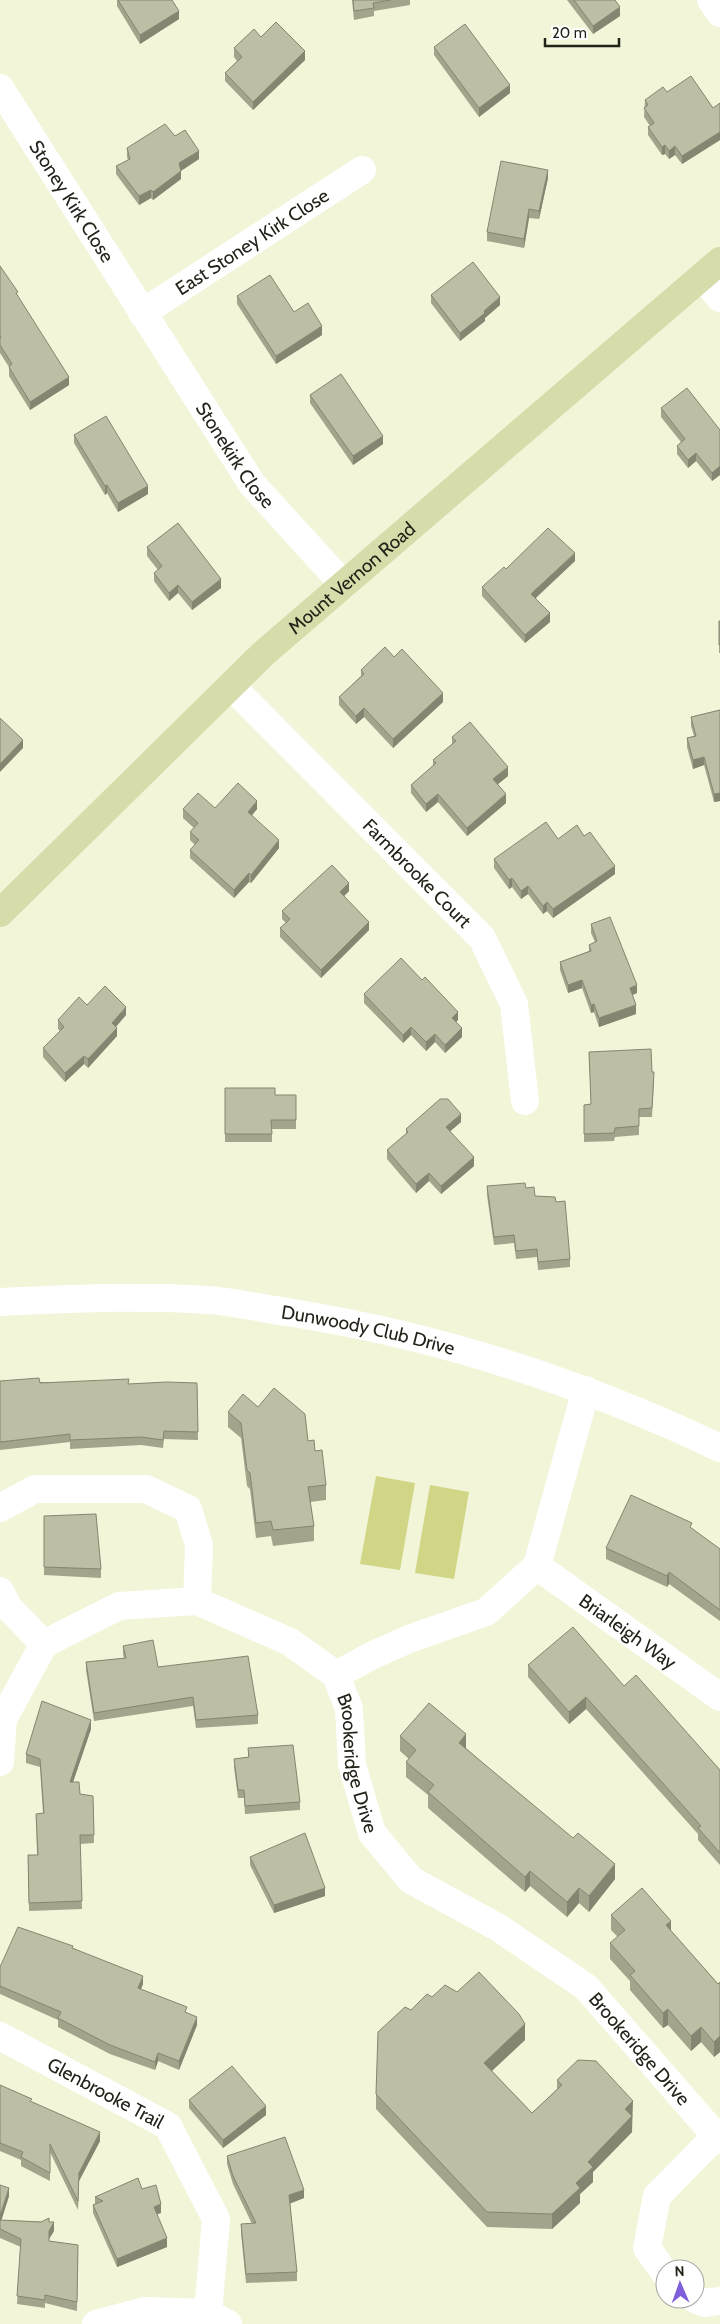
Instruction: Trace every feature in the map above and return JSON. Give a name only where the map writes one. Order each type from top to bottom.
[{"type":"main road","name":"Mount Vernon Road","points":[[0,913],[264,653],[711,269]]},
{"type":"street","points":[[711,0],[720,13]]},
{"type":"street","name":"Stoney Kirk Close","points":[[0,88],[142,314]]},
{"type":"street","name":"East Stoney Kirk Close","points":[[142,314],[362,170]]},
{"type":"street","points":[[711,269],[720,298]]},
{"type":"street","name":"Stonekirk Close","points":[[142,314],[252,484],[344,585]]},
{"type":"street","name":"Farmbrooke Court","points":[[231,686],[482,938],[514,1004],[525,1101]]},
{"type":"street","name":"Dunwoody Club Drive","points":[[0,1302],[145,1298],[209,1300],[347,1322],[472,1352],[586,1390],[618,1402],[720,1448]]},
{"type":"street","points":[[537,1566],[586,1390]]},
{"type":"street","points":[[0,1508],[35,1489],[146,1489],[188,1509],[199,1545],[197,1601]]},
{"type":"street","name":"Brookeridge Drive","points":[[537,1566],[486,1612],[409,1639],[371,1656],[336,1675],[349,1709],[352,1765],[372,1834],[411,1880],[499,1928],[586,1987],[718,2138]]},
{"type":"street","name":"Briarleigh Way","points":[[537,1566],[720,1697]]},
{"type":"street","points":[[0,1590],[8,1607],[44,1644]]},
{"type":"street","points":[[0,1762],[3,1718],[44,1644],[119,1606],[197,1601],[290,1642],[336,1675]]},
{"type":"street","name":"Glenbrooke Trail","points":[[0,2036],[168,2126],[216,2219],[218,2319]]},
{"type":"street","points":[[655,2259],[647,2248],[657,2196],[718,2138]]},
{"type":"street","points":[[705,2303],[720,2301]]},
{"type":"street","points":[[96,2324],[144,2312],[218,2319]]},
{"type":"green space","points":[[376,1476],[415,1483],[400,1570],[360,1564]]},
{"type":"green space","points":[[430,1485],[469,1492],[454,1579],[415,1573]]},
{"type":"building","points":[[118,0],[172,0],[179,11],[140,35]]},
{"type":"building","points":[[353,0],[391,0],[373,3],[374,8],[354,11]]},
{"type":"building","points":[[574,0],[615,0],[620,7],[593,26]]},
{"type":"building","points":[[276,22],[305,51],[253,102],[225,73],[242,57],[234,48],[254,29],[261,37]]},
{"type":"building","points":[[465,24],[510,85],[479,108],[434,47]]},
{"type":"building","points":[[691,76],[713,108],[720,103],[720,132],[682,156],[675,146],[669,151],[665,145],[662,147],[648,127],[654,123],[644,108],[648,105],[645,100],[663,87],[667,92]]},
{"type":"building","points":[[165,124],[175,136],[185,130],[199,151],[179,163],[181,171],[153,192],[151,190],[139,196],[116,166],[130,159],[127,148]]},
{"type":"building","points":[[501,161],[548,170],[539,211],[529,209],[524,239],[487,232]]},
{"type":"building","points":[[473,262],[500,297],[484,311],[485,313],[460,333],[431,295]]},
{"type":"building","points":[[0,266],[18,292],[16,293],[69,377],[30,402],[9,367],[12,364],[0,345]]},
{"type":"building","points":[[270,275],[294,312],[308,303],[322,326],[276,356],[237,296]]},
{"type":"building","points":[[341,374],[383,436],[353,456],[310,395]]},
{"type":"building","points":[[687,388],[720,430],[720,466],[712,473],[696,453],[688,460],[677,446],[685,439],[661,408]]},
{"type":"building","points":[[106,416],[148,486],[118,503],[107,485],[105,486],[74,435]]},
{"type":"building","points":[[178,523],[221,579],[192,602],[178,585],[169,593],[154,573],[162,566],[147,547]]},
{"type":"building","points":[[548,528],[575,553],[531,594],[550,613],[525,635],[482,587],[504,567],[506,569]]},
{"type":"building","points":[[720,621],[720,645],[719,645]]},
{"type":"building","points":[[385,647],[394,657],[402,649],[443,693],[393,739],[364,708],[356,716],[339,697],[364,674],[361,670]]},
{"type":"building","points":[[720,710],[720,793],[714,794],[704,757],[693,760],[687,738],[696,736],[691,717]]},
{"type":"building","points":[[0,718],[23,740],[0,764]]},
{"type":"building","points":[[470,722],[508,767],[493,779],[506,794],[467,828],[438,794],[426,804],[411,785],[436,763],[433,760],[456,741],[452,737]]},
{"type":"building","points":[[238,783],[257,801],[248,812],[279,840],[251,875],[249,873],[234,890],[190,850],[199,840],[190,832],[198,823],[183,809],[198,793],[215,808]]},
{"type":"building","points":[[546,822],[558,839],[577,825],[584,836],[590,832],[615,866],[553,909],[547,902],[543,906],[528,886],[521,891],[512,878],[509,880],[494,859]]},
{"type":"building","points":[[332,865],[349,883],[340,892],[369,922],[321,970],[280,928],[290,919],[282,911]]},
{"type":"building","points":[[610,917],[637,985],[630,988],[636,1005],[599,1018],[594,1004],[591,1005],[582,980],[568,985],[560,962],[591,951],[589,945],[597,941],[591,924]]},
{"type":"building","points":[[401,958],[422,980],[425,977],[458,1012],[452,1018],[462,1028],[445,1045],[435,1034],[426,1042],[411,1027],[403,1035],[364,994]]},
{"type":"building","points":[[105,986],[126,1007],[112,1023],[117,1028],[88,1059],[84,1056],[65,1073],[43,1048],[64,1027],[58,1020],[79,997],[87,1005]]},
{"type":"building","points":[[651,1049],[652,1072],[654,1072],[652,1108],[639,1109],[639,1126],[615,1128],[614,1133],[584,1134],[584,1105],[591,1104],[589,1052]]},
{"type":"building","points":[[225,1088],[275,1088],[275,1095],[296,1095],[296,1120],[271,1120],[272,1134],[225,1134]]},
{"type":"building","points":[[440,1099],[448,1099],[461,1114],[446,1127],[474,1157],[441,1186],[429,1173],[416,1184],[387,1150],[408,1132],[406,1129]]},
{"type":"building","points":[[525,1183],[526,1188],[534,1187],[535,1196],[555,1197],[556,1202],[565,1201],[570,1259],[538,1262],[537,1249],[516,1251],[514,1235],[494,1237],[487,1186]]},
{"type":"building","points":[[39,1378],[40,1383],[129,1379],[128,1384],[197,1383],[198,1432],[164,1431],[163,1440],[141,1437],[70,1440],[70,1434],[0,1442],[0,1381]]},
{"type":"building","points":[[274,1388],[305,1414],[308,1441],[314,1440],[315,1451],[322,1450],[326,1485],[308,1487],[314,1526],[273,1530],[271,1521],[256,1523],[241,1423],[228,1412],[243,1394],[258,1407]]},
{"type":"building","points":[[631,1495],[692,1523],[690,1527],[720,1549],[720,1610],[669,1572],[667,1576],[606,1548]]},
{"type":"building","points":[[96,1514],[101,1569],[44,1567],[44,1516]]},
{"type":"building","points":[[573,1627],[624,1686],[636,1675],[720,1770],[720,1853],[698,1828],[701,1826],[586,1697],[569,1712],[528,1665]]},
{"type":"building","points":[[153,1640],[158,1667],[248,1656],[258,1715],[196,1720],[193,1697],[94,1713],[86,1662],[126,1658],[123,1646]]},
{"type":"building","points":[[42,1701],[91,1720],[70,1782],[79,1782],[80,1794],[93,1796],[94,1835],[80,1835],[82,1901],[29,1903],[28,1855],[38,1855],[36,1814],[44,1813],[40,1759],[26,1754]]},
{"type":"building","points":[[429,1703],[466,1734],[459,1743],[573,1838],[578,1833],[615,1864],[589,1896],[579,1888],[567,1902],[530,1871],[525,1877],[428,1792],[434,1785],[406,1762],[416,1750],[400,1736]]},
{"type":"building","points":[[293,1745],[300,1802],[245,1806],[244,1790],[238,1790],[234,1759],[249,1757],[248,1748]]},
{"type":"building","points":[[305,1833],[325,1888],[274,1905],[250,1857]]},
{"type":"building","points":[[642,1888],[671,1921],[666,1925],[718,1984],[720,1982],[720,2036],[714,2042],[701,2027],[691,2036],[668,2009],[663,2013],[630,1975],[635,1971],[610,1943],[625,1930],[611,1915]]},
{"type":"building","points":[[18,1927],[73,1946],[72,1948],[143,1976],[138,1988],[187,2007],[185,2012],[197,2017],[179,2061],[158,2053],[155,2062],[110,2045],[58,2018],[61,2012],[0,1986],[0,1967]]},
{"type":"building","points":[[479,1972],[519,2014],[525,2024],[484,2063],[532,2113],[562,2085],[557,2080],[578,2060],[596,2061],[633,2101],[625,2109],[632,2116],[588,2162],[593,2167],[576,2183],[580,2188],[552,2214],[487,2212],[376,2094],[378,2032],[405,2007],[411,2010],[427,1994],[432,1997],[445,1985],[457,1992]]},
{"type":"building","points":[[232,2066],[266,2106],[223,2140],[189,2100]]},
{"type":"building","points":[[0,2085],[32,2099],[30,2101],[100,2132],[79,2173],[78,2201],[50,2144],[50,2173],[21,2157],[23,2152],[0,2143]]},
{"type":"building","points":[[285,2137],[304,2190],[289,2195],[297,2272],[246,2274],[241,2224],[256,2223],[233,2176],[227,2156]]},
{"type":"building","points":[[138,2178],[142,2189],[156,2185],[161,2204],[154,2207],[167,2238],[117,2259],[93,2205],[103,2201],[95,2197]]},
{"type":"building","points":[[0,2185],[9,2188],[0,2216]]},
{"type":"building","points":[[49,2218],[49,2222],[54,2222],[49,2231],[49,2241],[78,2245],[77,2302],[45,2295],[45,2300],[17,2296],[21,2239],[0,2229],[0,2220],[41,2222]]}]
